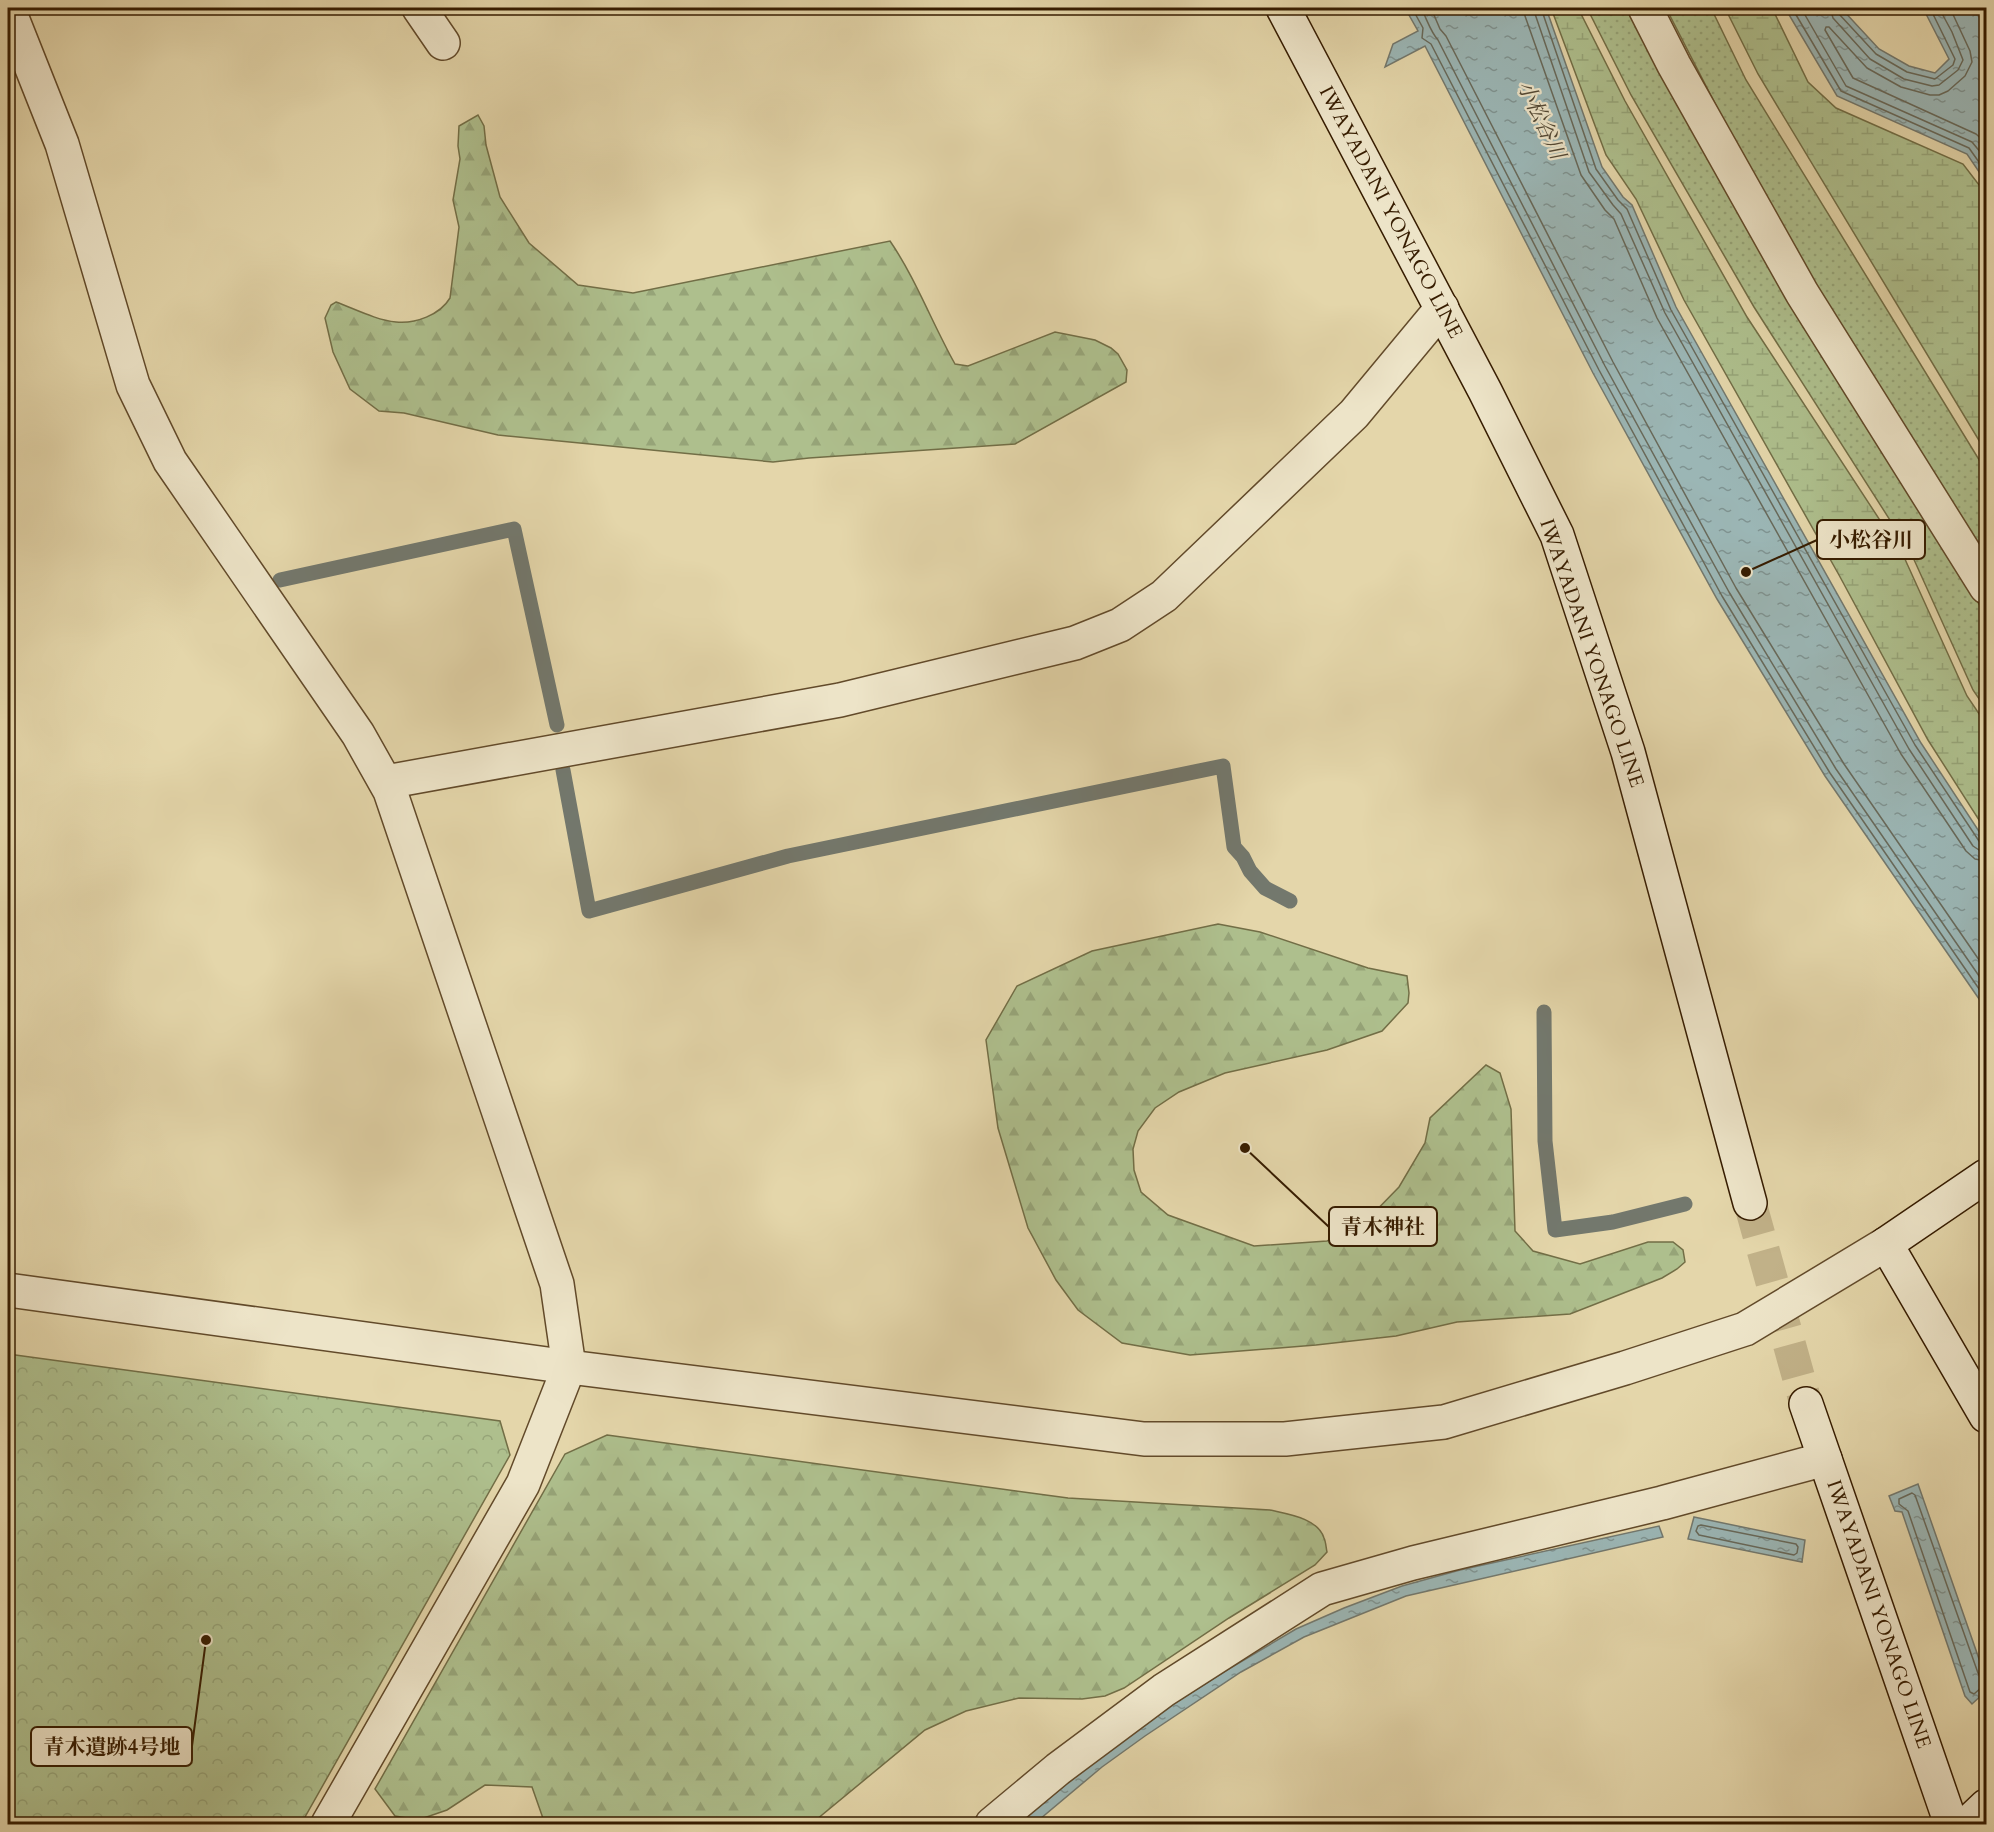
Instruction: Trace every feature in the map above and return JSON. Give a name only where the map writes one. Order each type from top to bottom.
[{"type":"street","points":[[8,8],[62,144],[133,385],[170,461],[358,734],[386,782],[557,1284],[569,1367],[523,1484],[328,1824]]},
{"type":"street","points":[[418,8],[443,43]]},
{"type":"street","name":"IWAYADANI YONAGO LINE","points":[[1283,8],[1442,308],[1557,535],[1628,752],[1750,1203]]},
{"type":"street","points":[[1645,8],[1674,65],[1802,293],[1986,587]]},
{"type":"street","points":[[386,782],[840,700],[1075,643],[1120,625],[1164,596],[1354,414],[1442,308]]},
{"type":"street","points":[[8,1290],[569,1367],[1144,1439],[1285,1439],[1444,1422],[1625,1368],[1745,1329],[1886,1244],[1986,1176]]},
{"type":"street","points":[[1886,1244],[1986,1416]]},
{"type":"street","name":"IWAYADANI YONAGO LINE","points":[[1806,1404],[1952,1824]]},
{"type":"street","points":[[992,1824],[1058,1769],[1164,1690],[1322,1589],[1413,1563],[1662,1503],[1825,1459]]},
{"type":"street","points":[[1967,1824],[1986,1806]]},
{"type":"green space","points":[[1551,8],[1578,8],[1625,101],[1747,317],[1904,557],[1967,696],[1986,724],[1986,831],[1928,740],[1839,575],[1684,300],[1636,199],[1606,155]]},
{"type":"green space","points":[[1587,8],[1630,8],[1805,329],[1986,615],[1986,709],[1973,690],[1911,553],[1754,307],[1631,95]]},
{"type":"green space","points":[[1666,8],[1711,8],[1746,80],[1986,471],[1986,567],[1804,277]]},
{"type":"green space","points":[[1725,8],[1772,8],[1808,82],[1836,108],[1963,164],[1986,194],[1986,452],[1758,74]]},
{"type":"green space","points":[[478,115],[484,126],[486,145],[500,197],[529,243],[578,285],[633,293],[890,241],[908,270],[955,364],[968,366],[1055,332],[1095,340],[1111,348],[1118,354],[1127,370],[1126,382],[1015,444],[773,462],[498,435],[404,413],[379,411],[350,389],[333,352],[325,318],[331,305],[336,302],[381,319],[396,322],[419,320],[434,314],[446,304],[450,298],[459,227],[453,200],[460,159],[459,126]]},
{"type":"green space","points":[[1218,924],[1260,932],[1368,968],[1407,976],[1408,1003],[1382,1031],[1327,1050],[1225,1073],[1179,1092],[1155,1108],[1138,1131],[1133,1149],[1134,1170],[1141,1192],[1168,1215],[1254,1246],[1327,1241],[1361,1226],[1399,1187],[1425,1143],[1430,1118],[1486,1065],[1500,1073],[1511,1109],[1515,1231],[1533,1251],[1580,1264],[1648,1242],[1673,1242],[1683,1250],[1685,1262],[1662,1278],[1570,1314],[1457,1322],[1396,1336],[1190,1355],[1122,1343],[1078,1310],[1056,1280],[1028,1228],[998,1128],[986,1040],[1017,986],[1092,951]]},
{"type":"green space","points":[[8,1354],[500,1421],[510,1455],[301,1824],[8,1824]]},
{"type":"green space","points":[[607,1435],[1068,1498],[1270,1510],[1309,1521],[1321,1531],[1327,1552],[1315,1565],[1229,1618],[1124,1688],[1105,1696],[1082,1699],[1019,1698],[966,1711],[925,1730],[811,1824],[545,1824],[532,1787],[485,1785],[447,1810],[418,1820],[395,1816],[375,1789],[565,1454]]},
{"type":"water","points":[[1405,8],[1546,8],[1602,167],[1623,197],[1632,205],[1676,307],[1921,743],[1986,842],[1986,1009],[1825,776],[1717,599],[1593,373],[1425,46],[1385,67],[1393,44],[1418,31]]},
{"type":"water","points":[[1785,8],[1841,8],[1879,49],[1909,66],[1935,73],[1949,59],[1923,8],[1986,8],[1986,182],[1967,154],[1837,96]]},
{"type":"water","points":[[1918,1484],[1986,1679],[1986,1691],[1972,1704],[1965,1696],[1902,1512],[1895,1511],[1889,1496]]},
{"type":"water","points":[[1694,1517],[1805,1540],[1802,1562],[1688,1539]]},
{"type":"water","points":[[1659,1526],[1663,1537],[1406,1596],[1304,1637],[1241,1672],[1145,1736],[1102,1767],[1034,1824],[1018,1824],[1143,1723],[1296,1629],[1402,1586],[1460,1570]]},
{"type":"waterway","points":[[280,580],[514,529],[557,725]]},
{"type":"waterway","points":[[563,770],[589,911],[788,856],[1223,766],[1234,847],[1265,888],[1290,901]]},
{"type":"waterway","points":[[1544,1012],[1545,1141],[1555,1230],[1613,1222],[1685,1204]]},
{"type":"tunnel","points":[[1750,1203],[1806,1404]]},
{"type":"place","name":"小松谷川","points":[[1746,572]]},
{"type":"place","name":"青木神社","points":[[1245,1148]]},
{"type":"place","name":"青木遺跡4号地","points":[[206,1640]]}]
